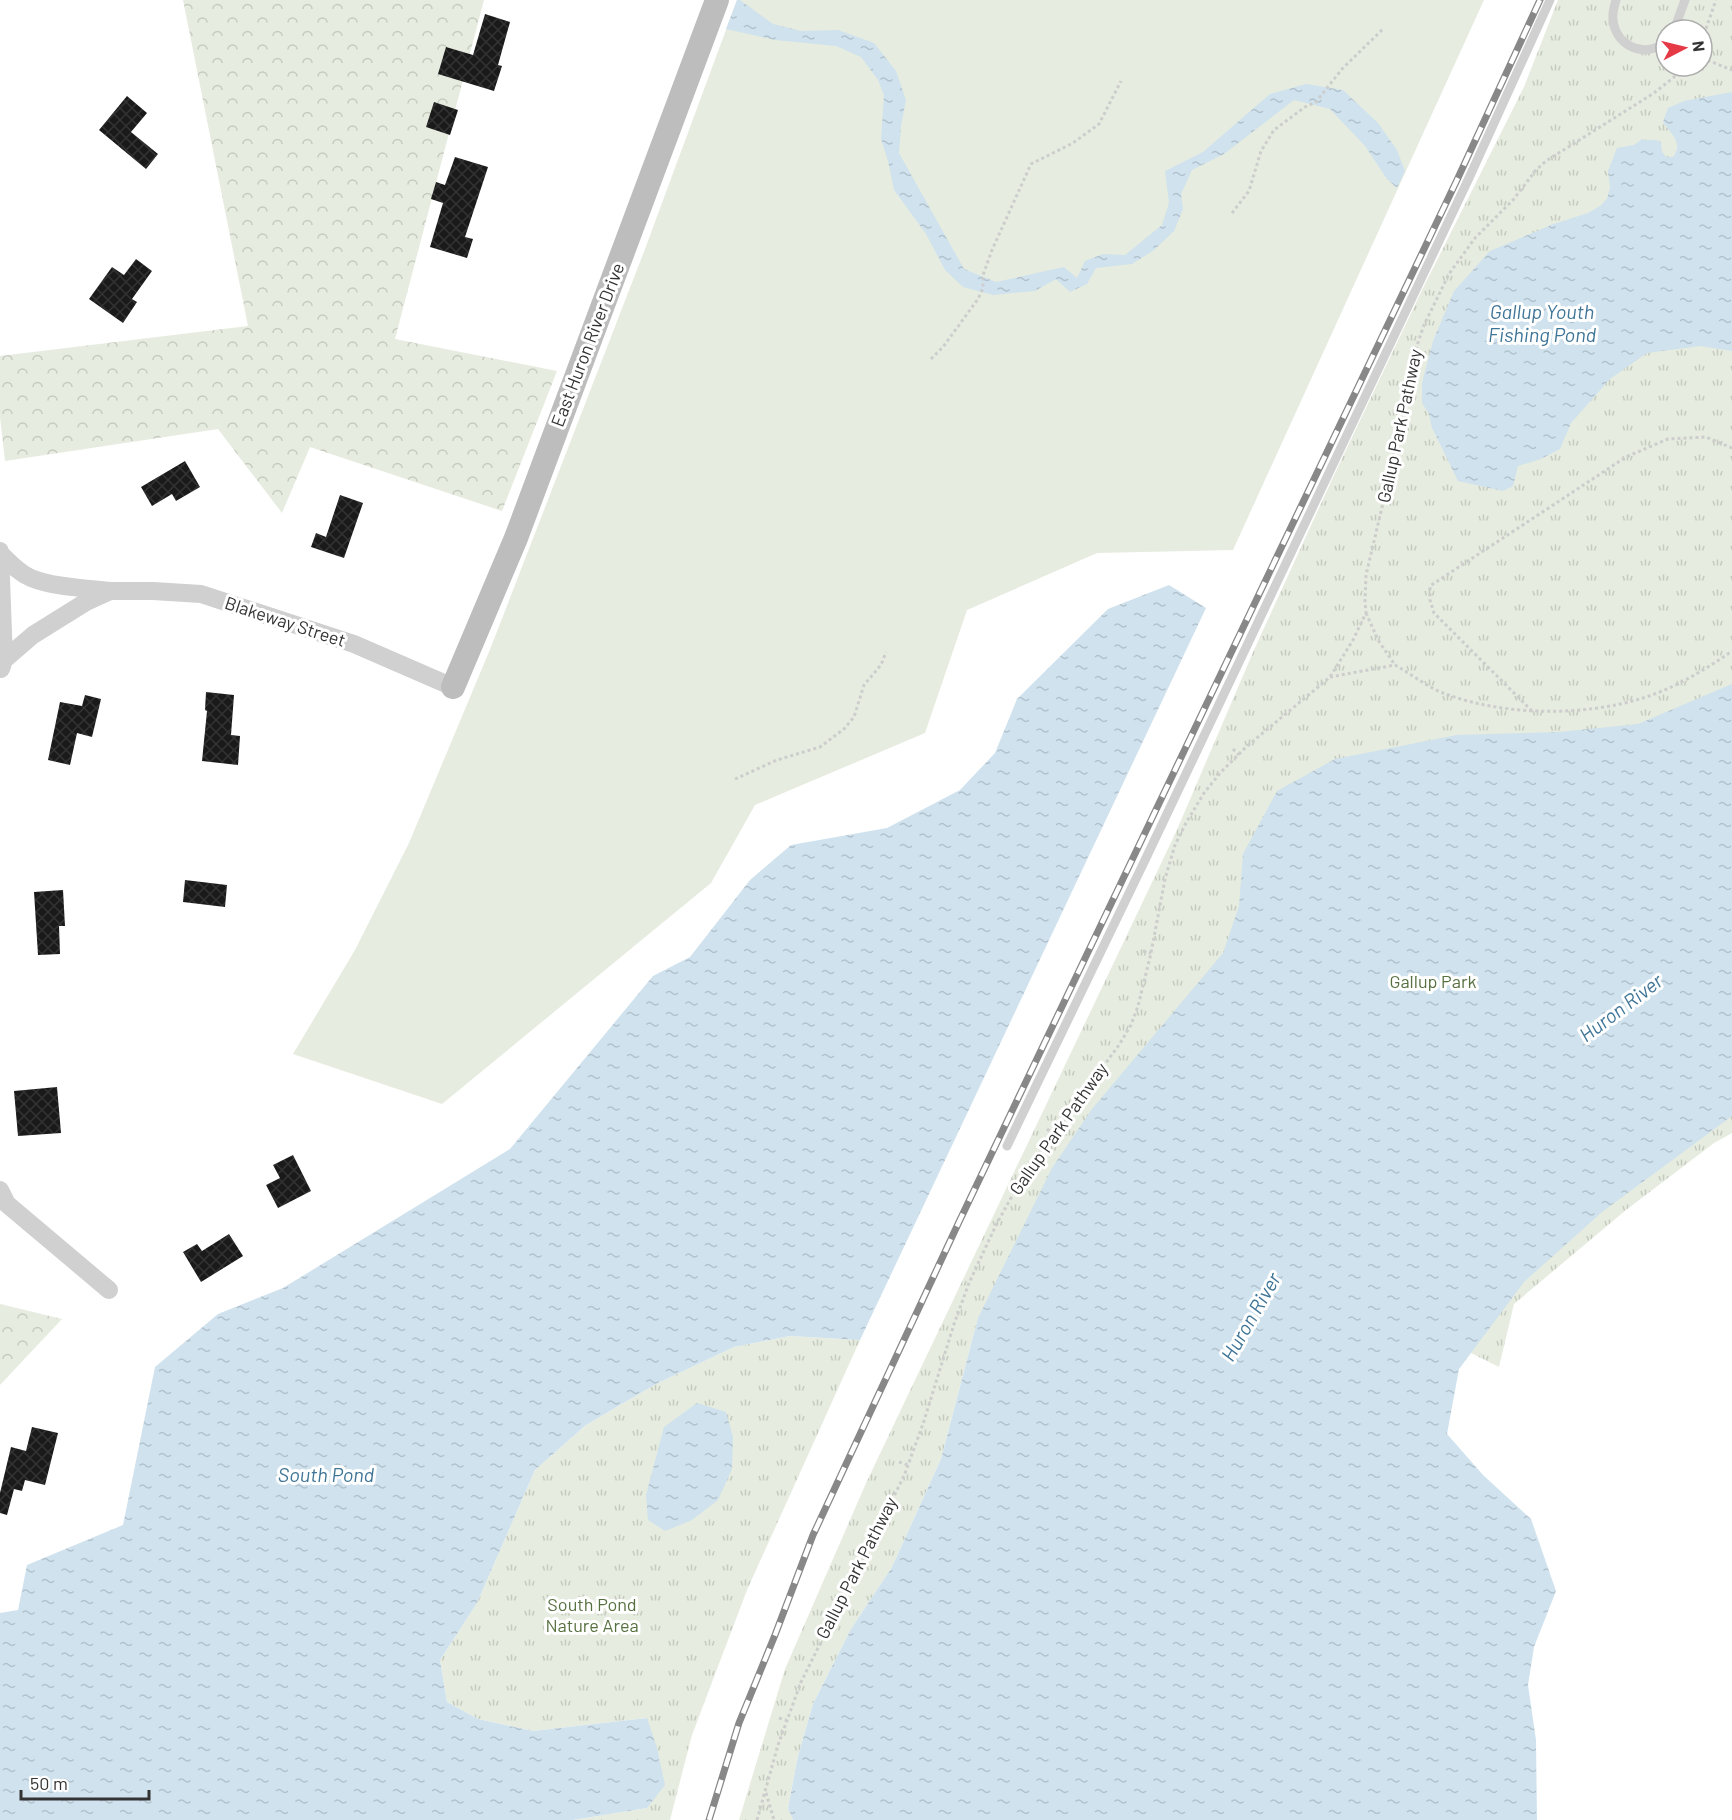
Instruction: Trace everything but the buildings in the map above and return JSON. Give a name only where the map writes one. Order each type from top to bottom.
[{"type":"main road","name":"East Huron River Drive","points":[[453,687],[516,538],[717,0]]},
{"type":"street","name":"Blakeway Street","points":[[1,553],[16,568],[31,578],[68,586],[110,591],[201,594],[354,644],[453,687]]},
{"type":"street","points":[[1,553],[2,666]]},
{"type":"street","name":"Blakeway Street","points":[[2,666],[33,634],[86,602],[110,591]]},
{"type":"street","points":[[0,1190],[7,1204],[109,1290]]},
{"type":"lane","points":[[1007,1146],[1167,815],[1469,178],[1550,0]]},
{"type":"lane","points":[[1616,0],[1613,21],[1621,40],[1633,48],[1646,51],[1654,49]]},
{"type":"lane","points":[[1678,18],[1684,0]]},
{"type":"path","points":[[1710,18],[1716,0]]},
{"type":"path","points":[[1232,213],[1249,191],[1261,151],[1274,129],[1316,102],[1342,69],[1384,28]]},
{"type":"path","points":[[1714,63],[1732,70]]},
{"type":"path","name":"Gallup Park Pathway","points":[[757,1820],[786,1720],[801,1682],[908,1465],[923,1424],[945,1348],[969,1283],[1010,1197],[1026,1171],[1119,1045],[1131,1025],[1151,953],[1165,879],[1175,845],[1204,793],[1239,755],[1330,677],[1353,640],[1366,613],[1368,567],[1389,478],[1410,366],[1420,334],[1449,274],[1475,238],[1513,200],[1536,170],[1546,161],[1654,93],[1673,78]]},
{"type":"path","points":[[931,358],[943,347],[978,299],[992,250],[1031,164],[1073,142],[1099,124],[1121,81]]},
{"type":"path","points":[[1532,711],[1434,613],[1430,600],[1430,586],[1626,457],[1668,439],[1706,437],[1732,448]]},
{"type":"path","points":[[1366,613],[1378,640],[1395,665],[1430,686],[1452,696],[1492,706],[1532,711],[1584,709],[1642,698],[1677,684],[1732,651]]},
{"type":"path","points":[[735,779],[777,760],[820,747],[844,729],[854,717],[864,685],[882,666],[886,652]]},
{"type":"path","points":[[1330,677],[1395,665]]},
{"type":"path","points":[[1233,749],[1239,755]]},
{"type":"path","points":[[1143,951],[1151,953]]},
{"type":"path","points":[[1047,1129],[1054,1135]]},
{"type":"path","points":[[899,1462],[908,1465]]},
{"type":"path","points":[[779,1718],[786,1720]]},
{"type":"path","points":[[766,1792],[774,1820]]},
{"type":"green space","points":[[183,0],[484,0],[395,339],[557,371],[502,511],[310,447],[282,513],[218,429],[5,461],[0,417],[0,356],[248,326]]},
{"type":"green space","points":[[737,0],[1484,0],[1233,550],[1097,553],[967,610],[925,733],[755,805],[711,883],[442,1104],[293,1054],[355,950],[409,843],[491,647],[645,249]]},
{"type":"green space","name":"Gallup Park","points":[[1558,0],[1732,0],[1732,1133],[1714,1143],[1626,1210],[1514,1304],[1499,1367],[1471,1353],[978,1318],[941,1459],[892,1567],[851,1629],[813,1704],[798,1756],[788,1808],[793,1820],[739,1820],[785,1669],[867,1481],[1176,832],[1254,650],[1422,290],[1524,87]]},
{"type":"green space","points":[[0,1304],[62,1319],[0,1385]]},
{"type":"green space","name":"South Pond Nature Area","points":[[790,1336],[860,1340],[747,1590],[692,1735],[670,1820],[573,1820],[647,1808],[647,1718],[533,1731],[478,1719],[447,1702],[440,1660],[477,1603],[535,1470],[586,1425],[656,1384],[734,1347]]},
{"type":"water","points":[[737,0],[773,24],[801,31],[838,30],[874,43],[896,71],[906,100],[899,153],[964,269],[996,282],[1064,267],[1077,278],[1085,261],[1103,254],[1125,255],[1162,225],[1169,203],[1165,171],[1203,152],[1270,94],[1306,84],[1343,90],[1378,123],[1397,150],[1405,171],[1397,188],[1387,179],[1365,146],[1330,109],[1294,100],[1224,154],[1192,170],[1181,194],[1183,209],[1174,231],[1154,250],[1132,264],[1096,268],[1087,284],[1070,292],[1056,279],[1035,291],[993,295],[963,287],[945,270],[926,234],[894,190],[881,139],[884,95],[878,80],[861,57],[836,46],[775,40],[726,29]]},
{"type":"water","name":"Gallup Youth Fishing Pond","points":[[1732,92],[1732,351],[1700,346],[1647,353],[1610,379],[1571,423],[1560,449],[1541,459],[1518,466],[1513,486],[1503,491],[1458,481],[1422,403],[1422,383],[1433,341],[1454,291],[1490,251],[1551,225],[1588,213],[1600,206],[1607,199],[1610,188],[1608,171],[1617,148],[1634,145],[1642,139],[1656,140],[1661,142],[1662,152],[1666,157],[1673,157],[1677,143],[1663,122],[1668,108],[1684,101]]},
{"type":"water","name":"South Pond","points":[[1169,585],[1206,608],[860,1340],[790,1336],[734,1347],[656,1384],[586,1425],[535,1470],[477,1603],[440,1660],[447,1702],[478,1719],[533,1731],[647,1718],[657,1748],[665,1785],[647,1808],[573,1820],[0,1820],[0,1613],[18,1610],[27,1565],[123,1525],[155,1367],[218,1314],[283,1288],[510,1149],[653,976],[690,957],[750,880],[791,845],[887,828],[960,790],[995,753],[1017,699],[1108,609]]},
{"type":"water","name":"Huron River","points":[[1732,684],[1732,1116],[1602,1212],[1524,1282],[1459,1369],[1447,1434],[1483,1475],[1531,1519],[1556,1591],[1534,1647],[1528,1685],[1536,1740],[1537,1820],[793,1820],[788,1808],[798,1756],[813,1704],[851,1629],[892,1567],[941,1459],[978,1318],[1052,1168],[1092,1109],[1223,953],[1239,906],[1243,854],[1277,791],[1335,759],[1457,735],[1559,732],[1638,724]]},
{"type":"water","points":[[697,1403],[726,1412],[733,1437],[732,1469],[718,1500],[692,1520],[665,1531],[648,1520],[646,1495],[664,1427]]},
{"type":"railway","points":[[709,1820],[739,1723],[813,1535],[958,1224],[1457,180],[1540,0]]}]
